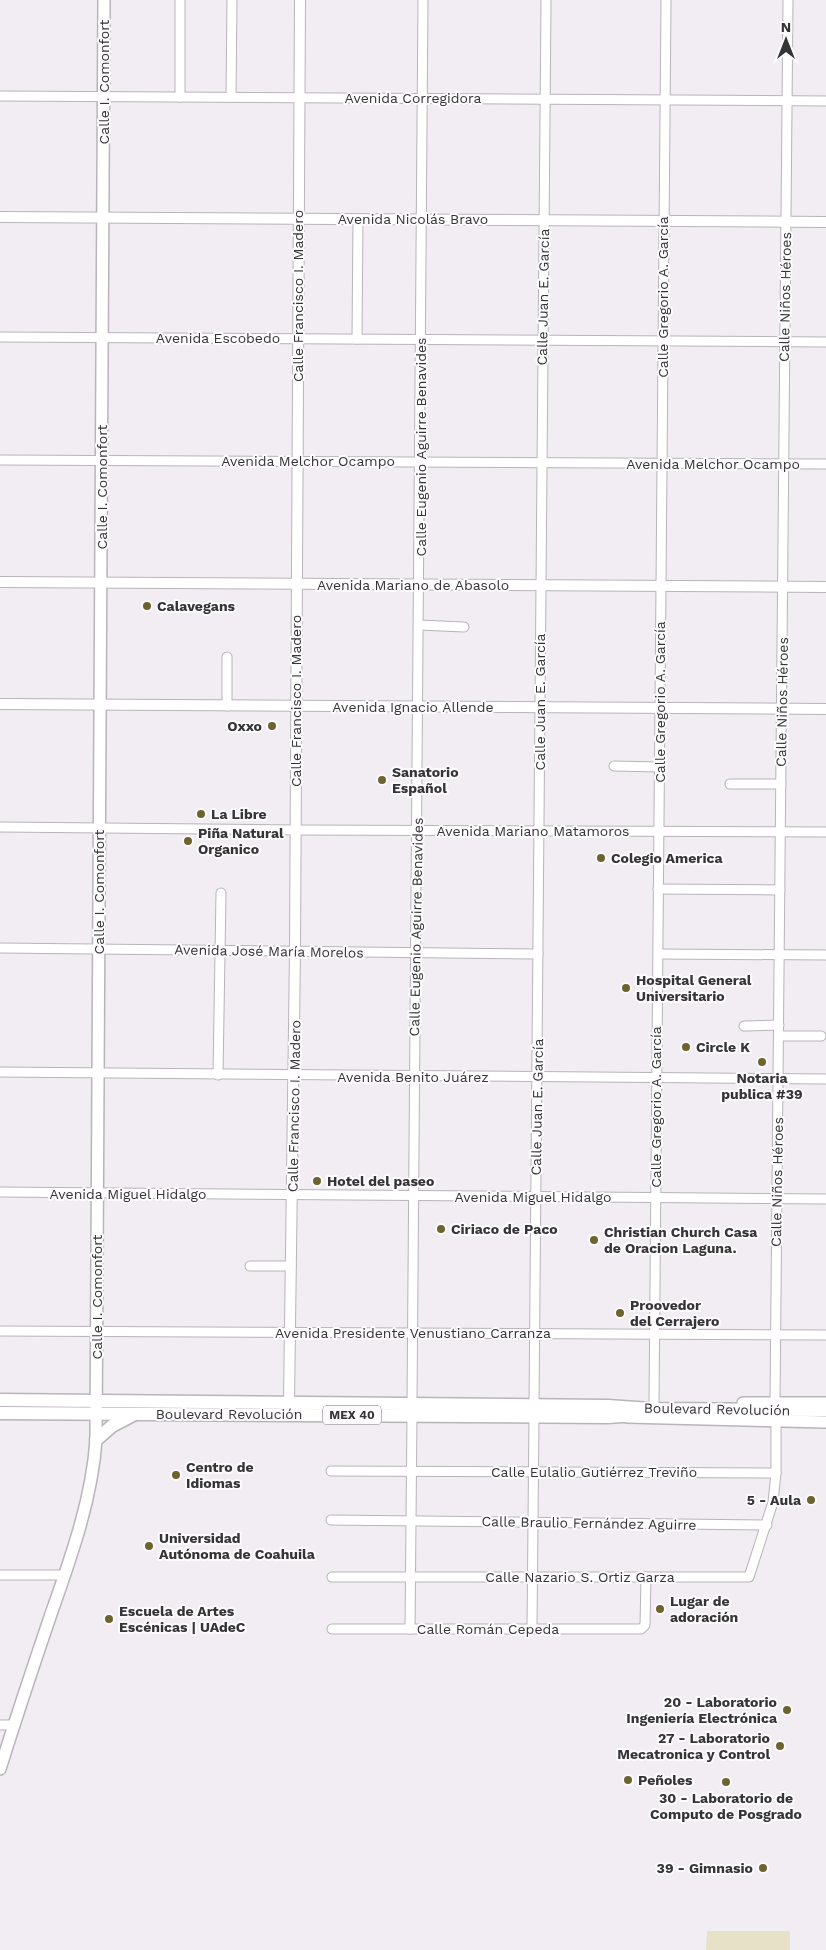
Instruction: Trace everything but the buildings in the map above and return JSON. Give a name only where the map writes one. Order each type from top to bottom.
[{"type":"main road","name":"Calle I. Comonfort","points":[[0,1769],[64,1575],[88,1495],[94,1465],[96,1440],[104,0]]},
{"type":"main road","name":"MEX 40","points":[[0,1400],[96,1407],[290,1402],[412,1410],[534,1410]]},
{"type":"main road","name":"MEX 40","points":[[608,1411],[654,1403],[826,1404]]},
{"type":"main road","name":"Boulevard Revolución","points":[[0,1413],[96,1407],[135,1414],[412,1410]]},
{"type":"main road","name":"Boulevard Revolución","points":[[534,1410],[826,1415]]},
{"type":"main road","name":"Boulevard Revolución","points":[[666,1412],[826,1410]]},
{"type":"main road","name":"Boulevard Revolución","points":[[608,1411],[776,1421],[826,1422]]},
{"type":"main road","points":[[96,1440],[112,1426],[135,1414]]},
{"type":"street","points":[[180,0],[180,97]]},
{"type":"street","points":[[232,0],[232,97]]},
{"type":"street","name":"Calle Francisco I. Madero","points":[[290,1402],[296,830],[300,0]]},
{"type":"street","name":"Calle Eugenio Aguirre Benavides","points":[[410,1629],[421,462],[423,0]]},
{"type":"street","name":"Calle Juan E. García","points":[[532,1628],[546,0]]},
{"type":"street","name":"Calle Gregorio A. García","points":[[654,1403],[666,0]]},
{"type":"street","name":"Calle Niños Héroes","points":[[775,1403],[788,0]]},
{"type":"street","name":"Avenida Corregidora","points":[[0,96],[826,101]]},
{"type":"street","name":"Avenida Nicolás Bravo","points":[[0,217],[826,222]]},
{"type":"street","points":[[357,339],[358,219]]},
{"type":"street","name":"Avenida Escobedo","points":[[0,337],[826,342]]},
{"type":"street","name":"Avenida Melchor Ocampo","points":[[0,460],[826,464]]},
{"type":"street","name":"Avenida Mariano de Abasolo","points":[[0,582],[826,587]]},
{"type":"street","points":[[419,625],[464,627]]},
{"type":"street","points":[[226,658],[226,706]]},
{"type":"street","name":"Avenida Ignacio Allende","points":[[0,704],[826,709]]},
{"type":"street","points":[[614,766],[659,767]]},
{"type":"street","points":[[730,784],[781,784]]},
{"type":"street","name":"Avenida Mariano Matamoros","points":[[0,827],[826,832]]},
{"type":"street","points":[[658,889],[780,890]]},
{"type":"street","points":[[218,1075],[221,893]]},
{"type":"street","name":"Avenida José María Morelos","points":[[0,948],[538,954]]},
{"type":"street","points":[[658,954],[826,955]]},
{"type":"street","points":[[744,1026],[779,1025]]},
{"type":"street","points":[[778,1036],[821,1036]]},
{"type":"street","name":"Avenida Benito Juárez","points":[[0,1072],[294,1076],[826,1079]]},
{"type":"street","name":"Avenida Miguel Hidalgo","points":[[0,1192],[826,1199]]},
{"type":"street","points":[[250,1266],[291,1266]]},
{"type":"street","name":"Avenida Presidente Venustiano Carranza","points":[[0,1330],[826,1335]]},
{"type":"street","points":[[767,1525],[773,1502],[776,1473],[776,1421]]},
{"type":"street","name":"Calle Eulalio Gutiérrez Treviño","points":[[331,1471],[776,1473]]},
{"type":"street","name":"Calle Braulio Fernández Aguirre","points":[[331,1520],[767,1525]]},
{"type":"street","name":"Calle Nazario S. Ortiz Garza","points":[[332,1577],[749,1577],[767,1525]]},
{"type":"street","points":[[0,1575],[64,1575]]},
{"type":"street","name":"Calle Román Cepeda","points":[[332,1629],[643,1628],[646,1620],[646,1577]]},
{"type":"street","points":[[0,1725],[14,1725]]},
{"type":"shaded area","points":[[707,1931],[790,1931],[790,1950],[706,1950]]},
{"type":"place","name":"Calavegans","points":[[147,606]]},
{"type":"place","name":"Oxxo","points":[[272,726]]},
{"type":"place","name":"Sanatorio Español","points":[[382,780]]},
{"type":"place","name":"La Libre","points":[[201,814]]},
{"type":"place","name":"Piña Natural Organico","points":[[188,841]]},
{"type":"place","name":"Colegio America","points":[[601,858]]},
{"type":"place","name":"Hospital General Universitario","points":[[626,988]]},
{"type":"place","name":"Circle K","points":[[686,1047]]},
{"type":"place","name":"Notaria publica #39","points":[[762,1062]]},
{"type":"place","name":"Hotel del paseo","points":[[317,1181]]},
{"type":"place","name":"Ciriaco de Paco","points":[[441,1229]]},
{"type":"place","name":"Christian Church Casa de Oracion Laguna.","points":[[594,1240]]},
{"type":"place","name":"Proovedor del Cerrajero","points":[[620,1313]]},
{"type":"place","name":"Centro de Idiomas","points":[[176,1475]]},
{"type":"place","name":"5 - Aula","points":[[811,1500]]},
{"type":"place","name":"Universidad Autónoma de Coahuila","points":[[149,1546]]},
{"type":"place","name":"Lugar de adoración","points":[[660,1609]]},
{"type":"place","name":"Escuela de Artes Escénicas | UAdeC","points":[[109,1619]]},
{"type":"place","name":"20 - Laboratorio Ingeniería Electrónica","points":[[787,1710]]},
{"type":"place","name":"27 - Laboratorio Mecatronica y Control","points":[[780,1746]]},
{"type":"place","name":"Peñoles","points":[[628,1780]]},
{"type":"place","name":"30 - Laboratorio de Computo de Posgrado","points":[[726,1782]]},
{"type":"place","name":"39 - Gimnasio","points":[[763,1868]]}]
